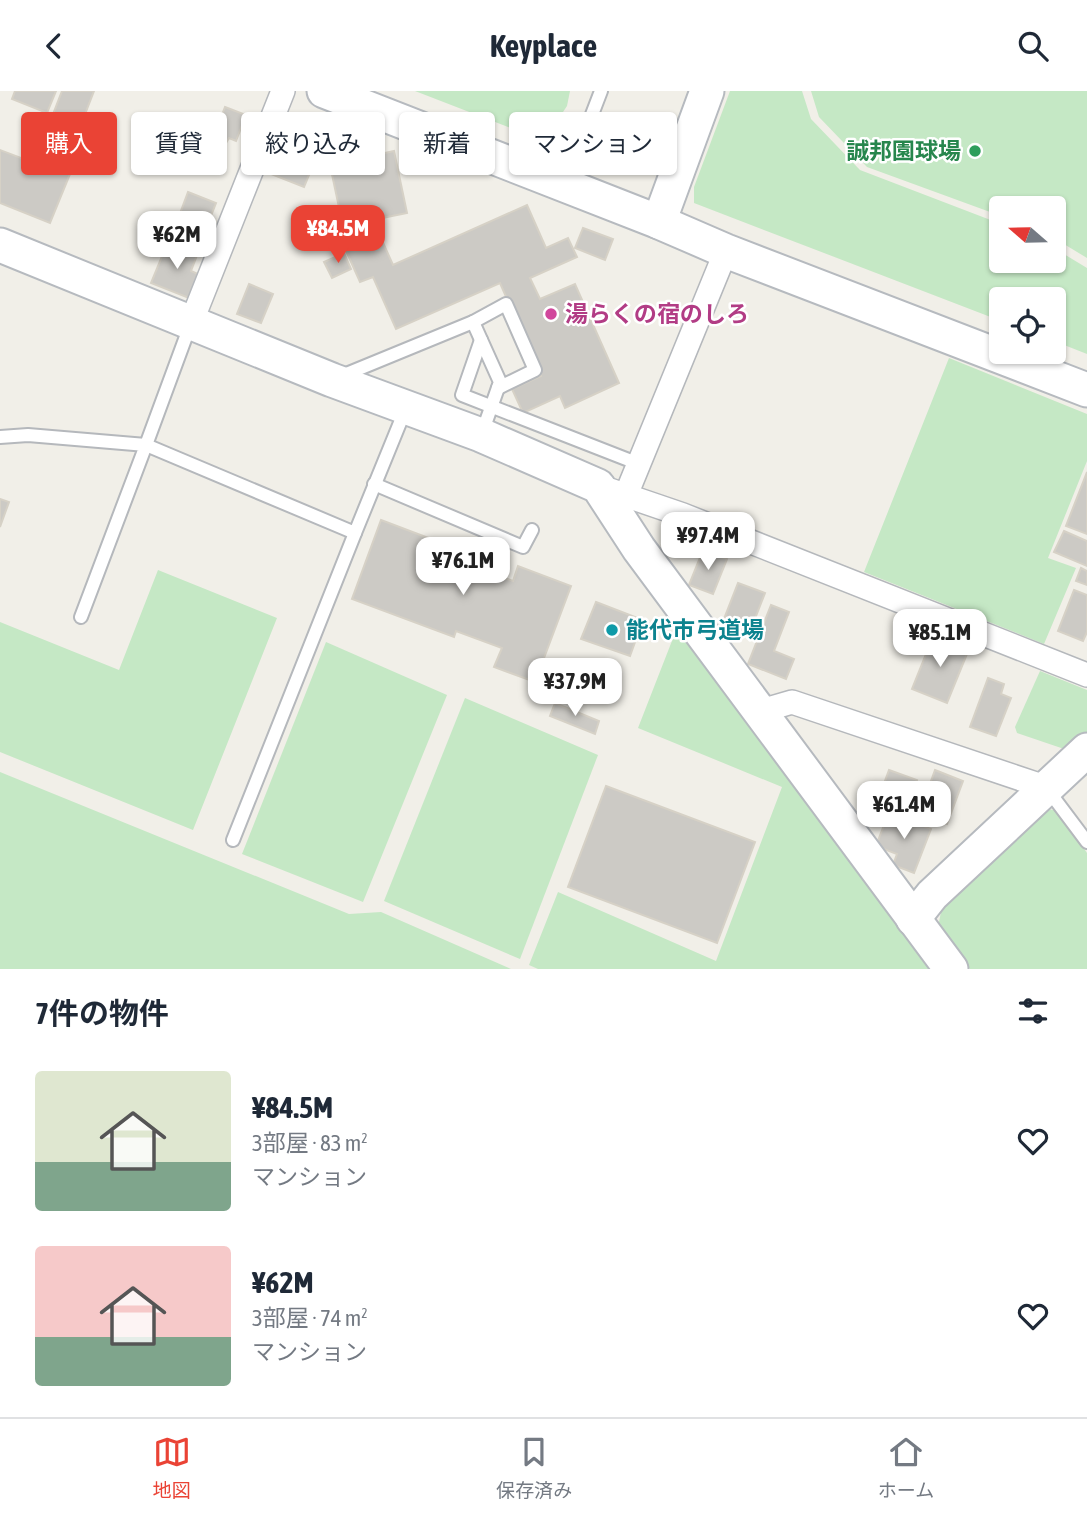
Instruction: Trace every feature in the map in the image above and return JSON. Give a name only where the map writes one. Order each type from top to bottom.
[{"type":"street","points":[[191,323],[283,91]]},
{"type":"street","points":[[324,91],[659,222],[726,251],[1087,390]]},
{"type":"street","points":[[659,222],[708,91]]},
{"type":"street","points":[[0,245],[407,408],[486,421],[612,490],[695,520],[1087,675]]},
{"type":"street","points":[[612,490],[639,464],[726,251]]},
{"type":"street","points":[[612,490],[639,549],[951,969]]},
{"type":"street","points":[[758,712],[792,702],[1045,787]]},
{"type":"street","points":[[913,919],[932,895],[1087,750]]},
{"type":"lane","points":[[565,185],[601,91]]},
{"type":"lane","points":[[332,380],[473,322],[506,304],[535,370],[498,388]]},
{"type":"lane","points":[[473,322],[500,382],[486,421]]},
{"type":"lane","points":[[81,617],[191,323]]},
{"type":"lane","points":[[481,340],[463,395],[486,421],[639,464]]},
{"type":"lane","points":[[233,840],[373,484],[407,408]]},
{"type":"lane","points":[[0,437],[28,435],[146,445],[355,533]]},
{"type":"lane","points":[[373,484],[523,547],[532,530]]},
{"type":"lane","points":[[1045,787],[1087,842]]},
{"type":"green space","points":[[415,91],[570,91],[563,112],[509,112],[509,127],[495,122],[495,112],[469,112]]},
{"type":"green space","points":[[730,91],[802,91],[811,119],[860,170],[989,219],[989,273],[1066,273],[1066,255],[1087,268],[1087,354],[1066,346],[1066,287],[989,287],[989,316],[694,203],[694,187]]},
{"type":"green space","name":"誠邦園球場","points":[[811,91],[1087,91],[1087,258],[1066,245],[1066,196],[989,196],[989,212],[867,167],[819,117]]},
{"type":"green space","points":[[949,358],[1087,414],[1087,461],[1048,558],[1076,568],[1044,644],[864,572]]},
{"type":"green space","points":[[158,570],[277,618],[193,830],[0,752],[0,622],[119,670]]},
{"type":"green space","points":[[677,628],[938,969],[538,969],[529,965],[558,892],[716,961],[782,787],[638,728]]},
{"type":"green space","points":[[326,642],[447,695],[363,902],[242,854]]},
{"type":"green space","points":[[1040,671],[1087,690],[1087,735],[1070,751],[1017,733],[1015,727]]},
{"type":"green space","points":[[465,698],[598,755],[520,959],[384,901]]},
{"type":"green space","points":[[0,772],[349,914],[381,912],[511,969],[0,969]]},
{"type":"green space","points":[[1041,809],[1057,810],[1087,853],[1087,969],[970,969],[938,927],[942,907]]},
{"type":"building","points":[[15,91],[56,91],[47,112],[12,99]]},
{"type":"building","points":[[62,91],[94,91],[86,112],[54,112]]},
{"type":"building","points":[[225,107],[241,113],[241,128],[236,141],[229,138],[227,141],[227,112],[223,112]]},
{"type":"building","points":[[0,150],[21,158],[21,175],[70,175],[50,223],[0,203]]},
{"type":"building","points":[[394,151],[407,213],[343,226],[332,175],[385,175],[385,153]]},
{"type":"building","points":[[274,175],[309,175],[304,187]]},
{"type":"building","points":[[188,192],[216,203],[205,231],[209,233],[203,247],[172,235]]},
{"type":"building","name":"湯らくの宿のしろ","points":[[527,205],[546,248],[568,238],[577,257],[530,278],[540,299],[575,284],[619,383],[565,408],[560,396],[523,413],[512,389],[541,376],[500,283],[396,329],[373,277],[360,282],[343,244],[377,229],[393,265]]},
{"type":"building","name":"湯らくの宿のしろ","points":[[583,228],[613,239],[605,260],[575,248]]},
{"type":"building","points":[[332,231],[344,235],[339,250],[326,245]]},
{"type":"building","points":[[184,244],[199,250],[191,271],[198,274],[189,298],[151,283],[165,249],[179,255]]},
{"type":"building","points":[[344,253],[351,269],[332,278],[324,262]]},
{"type":"building","points":[[249,284],[273,294],[261,323],[237,314]]},
{"type":"building","points":[[1087,472],[1087,534],[1066,526]]},
{"type":"building","points":[[0,499],[9,502],[0,527]]},
{"type":"building","points":[[381,520],[484,559],[480,569],[513,581],[518,566],[571,586],[535,682],[494,667],[502,648],[456,631],[454,637],[352,599]]},
{"type":"building","points":[[1064,531],[1087,541],[1087,566],[1054,552]]},
{"type":"building","points":[[703,550],[727,559],[713,594],[689,585]]},
{"type":"building","points":[[1081,568],[1087,571],[1087,585],[1076,581]]},
{"type":"building","points":[[738,583],[765,593],[751,629],[724,619]]},
{"type":"building","points":[[1074,590],[1087,595],[1087,632],[1083,641],[1058,631]]},
{"type":"building","name":"能代市弓道場","points":[[596,602],[643,620],[630,656],[581,639]]},
{"type":"building","points":[[771,605],[789,612],[774,651],[794,659],[786,679],[748,664]]},
{"type":"building","points":[[934,634],[969,649],[947,703],[912,689]]},
{"type":"building","points":[[988,678],[1004,684],[1001,694],[1011,698],[996,736],[970,727]]},
{"type":"building","points":[[555,703],[599,721],[595,734],[550,716]]},
{"type":"building","points":[[889,770],[917,780],[912,795],[917,797],[912,812],[878,800]]},
{"type":"building","points":[[935,770],[963,781],[947,824],[919,814]]},
{"type":"building","points":[[606,786],[755,842],[717,943],[568,887]]},
{"type":"building","points":[[889,812],[931,829],[914,873],[893,865],[897,854],[876,846]]},
{"type":"place","name":"誠邦園球場","points":[[975,151]]},
{"type":"place","name":"湯らくの宿のしろ","points":[[551,314]]},
{"type":"place","name":"能代市弓道場","points":[[612,630]]}]
